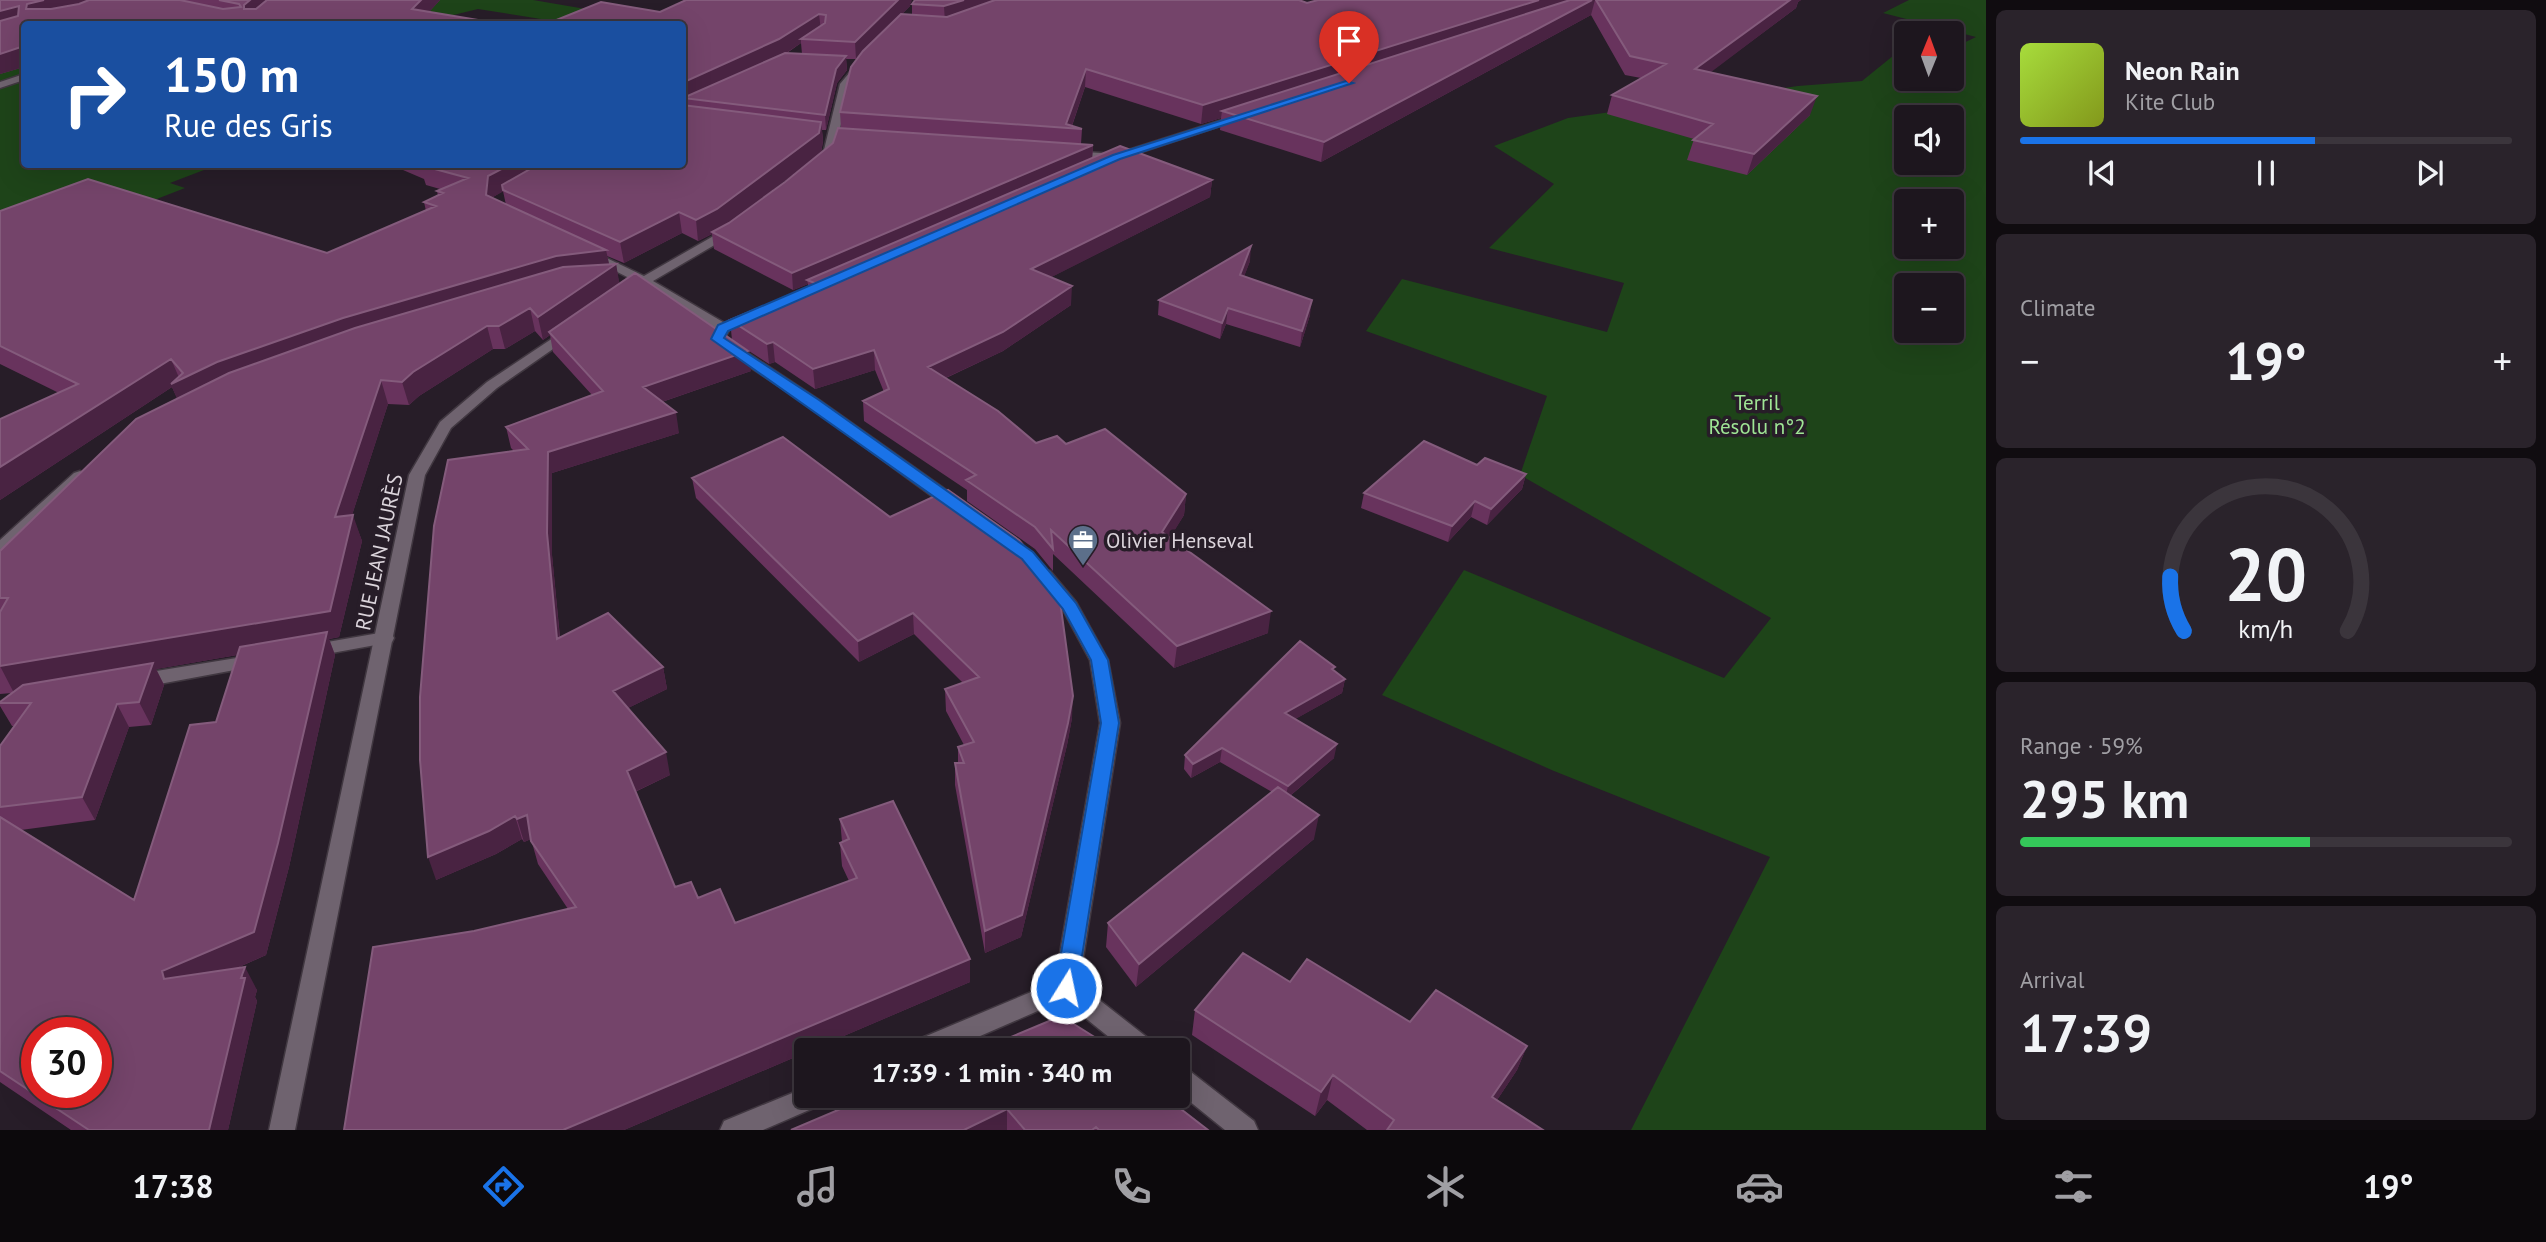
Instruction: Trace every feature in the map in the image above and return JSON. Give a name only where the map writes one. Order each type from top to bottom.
[{"type":"street","points":[[809,171],[828,155],[845,84],[875,49]]},
{"type":"street","points":[[846,65],[859,65]]},
{"type":"street","points":[[0,85],[21,78]]},
{"type":"street","points":[[1092,168],[1117,157],[1250,114]]},
{"type":"street","points":[[819,135],[846,138]]},
{"type":"street","points":[[1063,153],[1117,157]]},
{"type":"street","points":[[610,303],[642,280],[736,226]]},
{"type":"street","points":[[574,248],[729,325],[717,339],[814,403],[968,514]]},
{"type":"street","points":[[603,280],[642,280]]},
{"type":"street","name":"RUE JEAN JAURÈS","points":[[282,1130],[385,638],[416,475],[445,425],[492,385],[589,318]]},
{"type":"street","points":[[0,549],[57,494],[88,470]]},
{"type":"street","points":[[1027,555],[1070,606],[1099,660],[1110,723],[1066,988]]},
{"type":"street","points":[[114,685],[385,638]]},
{"type":"street","points":[[949,1038],[1066,988]]},
{"type":"street","points":[[1066,988],[1129,1038]]},
{"type":"street","points":[[1190,1086],[1245,1130]]},
{"type":"street","points":[[733,1130],[794,1104]]},
{"type":"green space","points":[[239,0],[533,0],[615,14],[585,21],[553,21],[478,9],[437,19],[262,21]]},
{"type":"green space","name":"Terril Résolu n°2","points":[[1909,0],[1986,0],[1986,1130],[1631,1130],[1770,857],[1554,771],[1382,695],[1464,570],[1724,678],[1771,618],[1520,475],[1547,396],[1366,331],[1402,279],[1607,332],[1624,283],[1489,248],[1554,184],[1494,146],[1568,118],[1798,86],[1862,81],[1894,55],[1894,91],[1964,91],[1964,43],[1976,37],[1964,34],[1964,21],[1914,21],[1883,13]]},
{"type":"green space","points":[[0,52],[21,54],[21,168],[209,168],[170,183],[185,188],[0,260]]},
{"type":"building","points":[[0,0],[44,0],[27,4],[26,9],[51,9],[89,0],[180,0],[223,9],[241,7],[239,4],[219,0],[250,0],[244,5],[244,9],[256,9],[267,0],[421,0],[412,9],[484,21],[21,21],[21,47],[0,54],[0,21],[18,16],[19,6],[0,11]]},
{"type":"building","points":[[686,0],[898,0],[855,42],[801,39],[825,23],[826,15],[819,14],[779,39],[686,81],[686,21],[554,21],[601,2],[660,12]]},
{"type":"building","points":[[915,0],[964,0],[944,6],[912,4]]},
{"type":"building","points":[[995,0],[1299,0],[1307,3],[1318,0],[1539,0],[1203,105],[1086,69],[1066,124],[1082,129],[840,112],[851,67],[863,51],[901,14],[947,17]]},
{"type":"building","points":[[1570,0],[1592,0],[1324,142],[1222,111]]},
{"type":"building","points":[[1596,0],[1790,0],[1695,69],[1817,96],[1754,154],[1693,140],[1713,124],[1612,95],[1666,64],[1630,56]]},
{"type":"building","points":[[785,53],[846,56],[836,69],[825,115],[686,97]]},
{"type":"building","points":[[686,105],[821,122],[819,133],[717,209],[696,220],[679,212],[620,242],[503,190],[502,185],[532,168],[686,168]]},
{"type":"building","points":[[838,128],[1093,145],[792,273],[712,232],[729,223],[785,182],[833,143]]},
{"type":"building","points":[[1120,146],[1212,180],[1031,269],[1072,286],[1003,332],[928,367],[998,411],[1036,443],[1057,436],[1066,444],[1105,429],[1186,494],[1162,532],[1271,611],[1177,646],[1051,530],[1053,549],[1035,527],[966,480],[976,475],[863,401],[889,389],[874,350],[813,369],[773,342],[767,344],[730,320],[817,284],[807,280]]},
{"type":"building","points":[[431,168],[503,168],[488,176],[486,195],[606,250],[556,256],[343,318],[217,362],[171,384],[183,373],[171,359],[0,467],[0,419],[78,384],[0,346],[0,211],[88,179],[327,253],[436,206],[424,202],[443,193],[437,191],[468,178]]},
{"type":"building","points":[[1251,246],[1240,275],[1312,300],[1302,331],[1228,308],[1222,323],[1159,300]]},
{"type":"building","points":[[616,264],[538,317],[530,308],[499,326],[487,326],[413,372],[402,382],[381,380],[335,517],[353,515],[330,611],[0,666],[0,612],[8,598],[0,598],[0,551],[136,419],[229,373],[355,328],[563,267]]},
{"type":"building","points":[[635,273],[748,351],[643,387],[676,412],[548,452],[547,533],[557,639],[608,613],[663,667],[613,691],[666,752],[627,771],[675,887],[691,882],[698,898],[720,889],[735,923],[857,878],[840,843],[849,839],[840,819],[893,801],[970,959],[563,1130],[344,1130],[373,947],[474,931],[576,907],[531,841],[527,815],[517,819],[515,816],[489,831],[428,857],[420,760],[420,697],[434,526],[448,460],[528,449],[506,427],[603,391],[549,332]]},
{"type":"building","points":[[783,437],[890,517],[948,490],[1019,540],[1058,586],[1073,696],[1022,915],[985,931],[955,763],[964,763],[958,747],[974,742],[945,689],[979,677],[913,613],[858,641],[692,478]]},
{"type":"building","points":[[1424,441],[1477,465],[1485,458],[1526,474],[1491,509],[1475,501],[1452,526],[1364,493]]},
{"type":"building","points":[[327,632],[278,843],[254,932],[162,971],[164,979],[245,967],[241,978],[245,978],[209,1130],[89,1130],[56,1108],[112,1108],[112,1017],[21,1017],[21,1085],[0,1071],[0,817],[134,900],[190,725],[216,722],[240,647]]},
{"type":"building","points":[[1300,641],[1335,667],[1332,669],[1345,679],[1285,713],[1337,744],[1288,786],[1222,748],[1193,764],[1185,755]]},
{"type":"building","points":[[153,663],[139,702],[117,704],[82,797],[0,807],[0,746],[31,703],[0,702],[23,685]]},
{"type":"building","points":[[1278,787],[1319,815],[1139,964],[1108,923]]},
{"type":"building","points":[[1243,953],[1290,982],[1307,959],[1410,1022],[1436,990],[1527,1046],[1492,1097],[1543,1130],[1387,1130],[1394,1120],[1333,1075],[1321,1092],[1195,1010]]},
{"type":"building","points":[[1061,1016],[1095,1038],[1009,1038]]},
{"type":"building","points":[[843,1108],[1180,1108],[1208,1130],[1099,1130],[1096,1127],[1092,1130],[1025,1130],[1007,1109],[964,1130],[791,1130]]},
{"type":"place","name":"Olivier Henseval","points":[[1083,567]]},
{"type":"route","points":[[1066,988],[1110,723],[1099,660],[1070,606],[1027,555],[814,403],[717,339],[723,328],[1117,157],[1349,83]]}]
